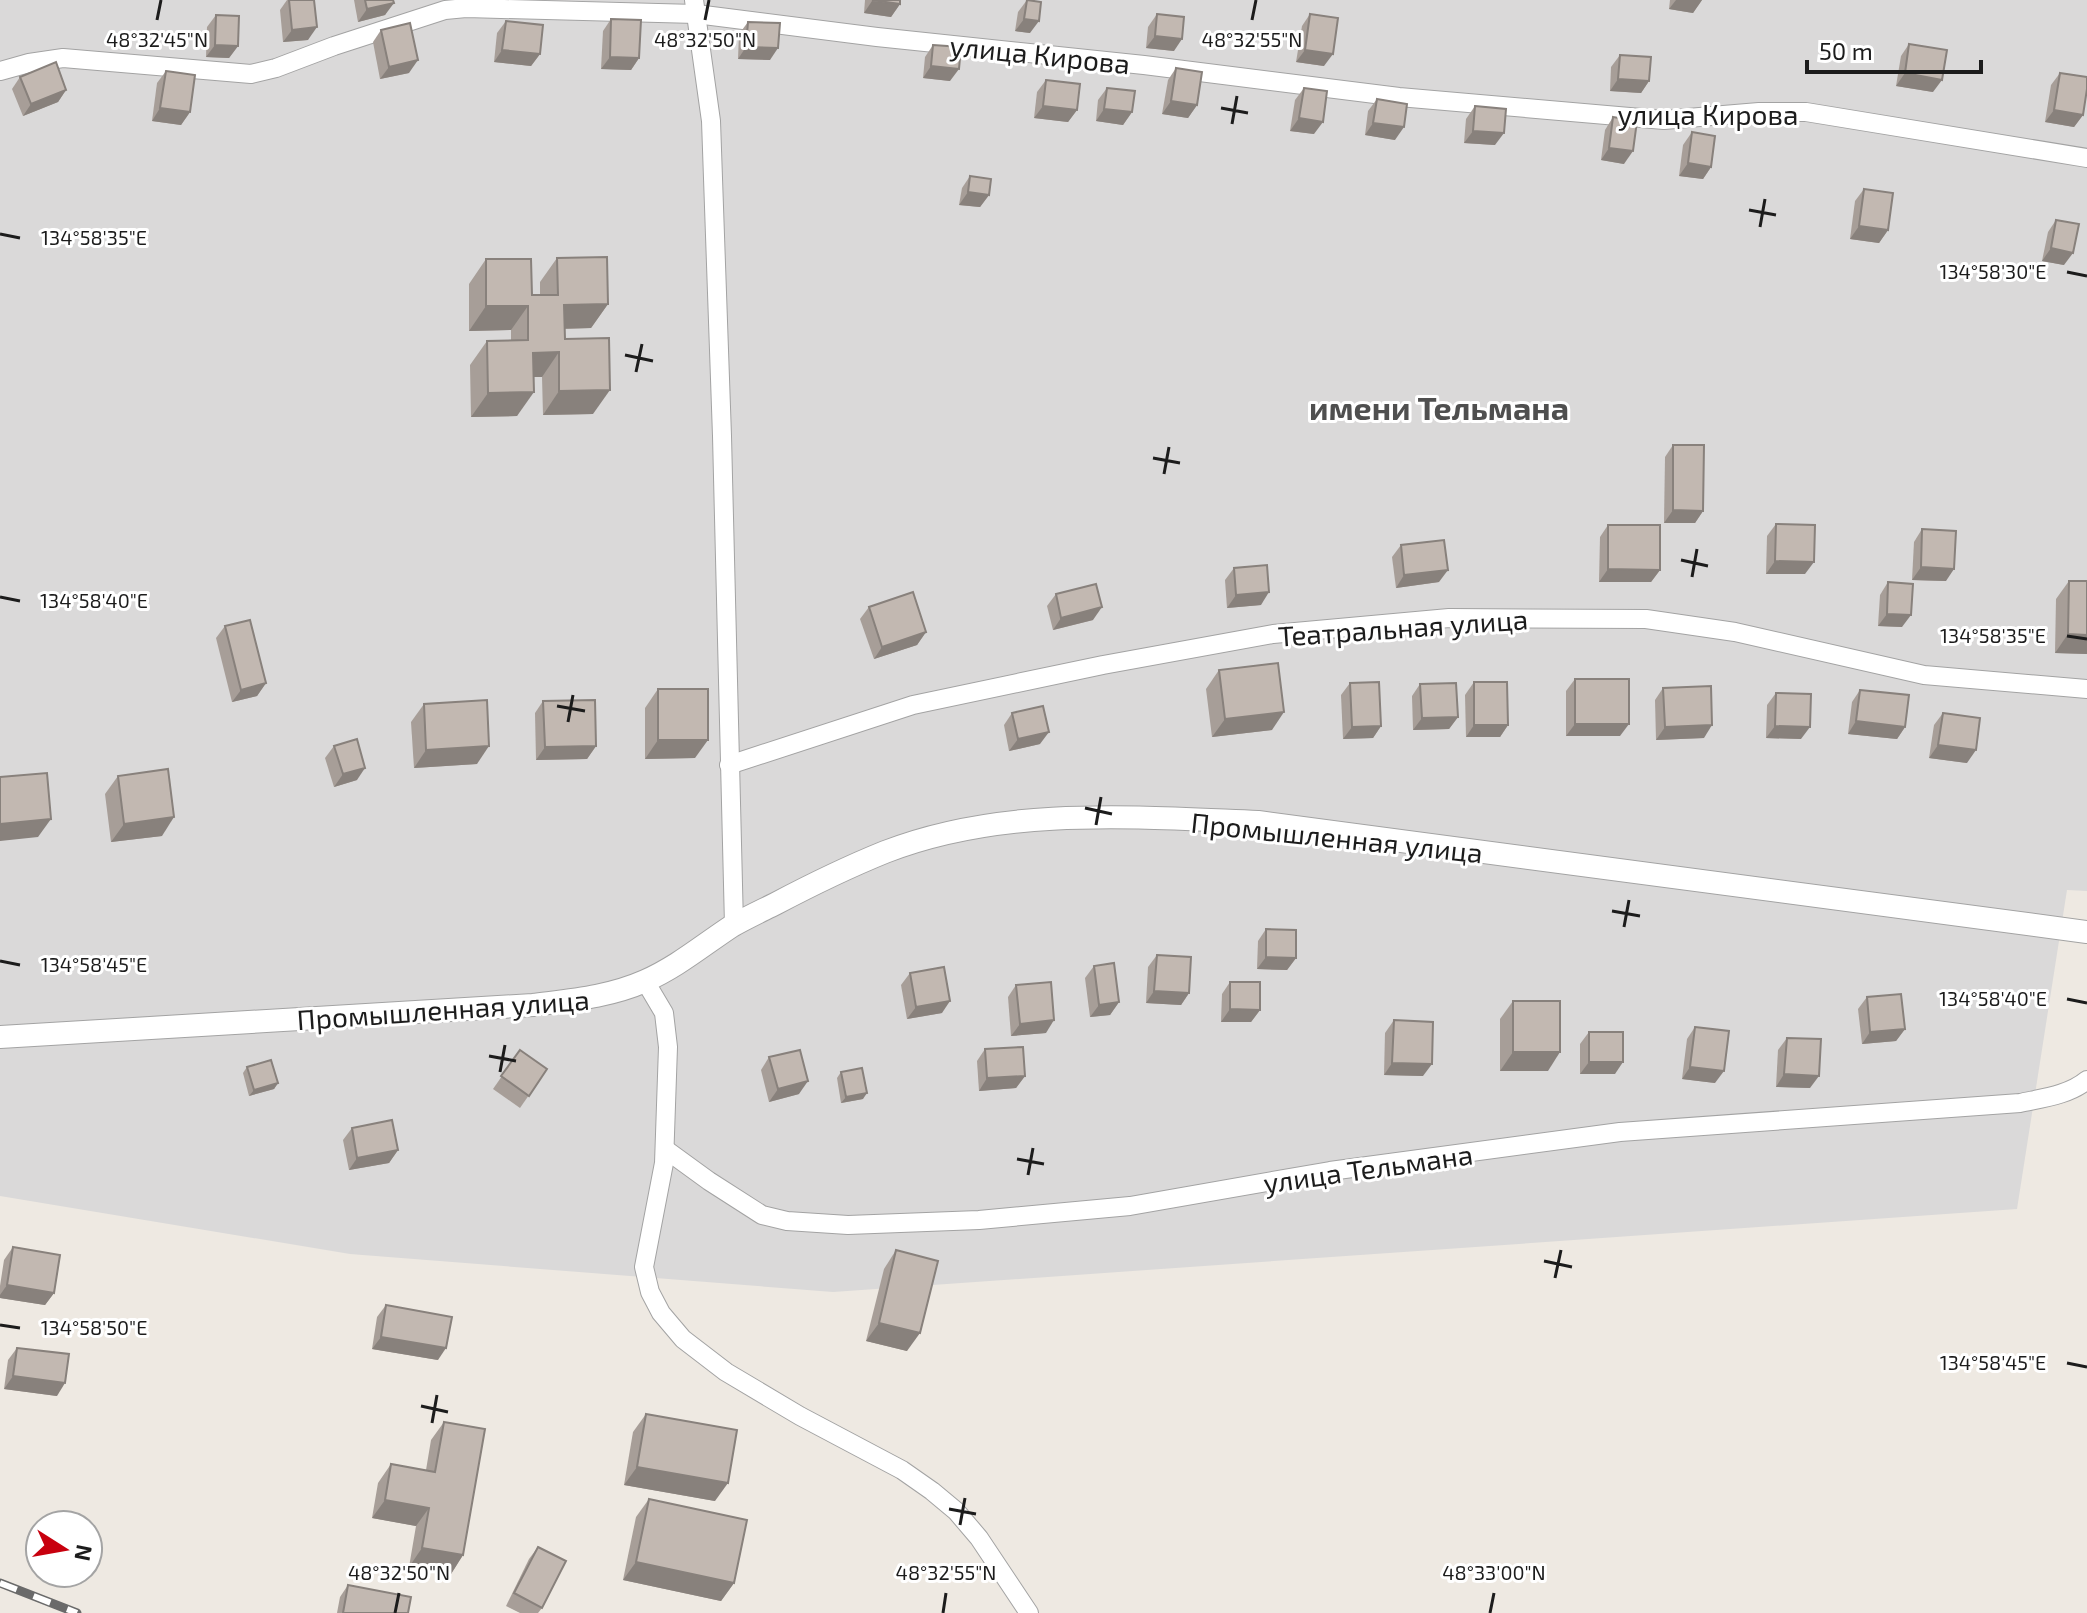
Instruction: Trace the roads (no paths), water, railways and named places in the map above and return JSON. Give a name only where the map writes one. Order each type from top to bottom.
[{"type":"street","name":"улица Кирова","points":[[0,71],[63,58],[251,74],[445,10],[695,7],[877,37],[1144,65],[1399,97],[1664,120],[1759,112],[1806,112],[2087,158]]},
{"type":"street","points":[[695,7],[711,121],[734,925]]},
{"type":"street","name":"Театральная улица","points":[[729,765],[913,705],[1103,665],[1273,634],[1449,618],[1646,619],[1735,632],[1924,675],[2087,689]]},
{"type":"street","name":"Промышленная улица","points":[[0,1037],[533,1005],[603,996],[645,981],[687,959],[734,925],[813,884],[875,857],[953,831],[1028,820],[1144,817],[1258,822],[2087,932]]},
{"type":"street","points":[[645,981],[664,1013],[668,1047],[665,1149],[644,1267],[650,1292],[661,1313],[683,1339],[726,1372],[800,1416],[902,1470],[932,1491],[956,1511],[979,1538],[1029,1613]]},
{"type":"street","name":"улица Тельмана","points":[[665,1149],[762,1215],[787,1221],[848,1225],[979,1220],[1130,1206],[1330,1171],[1620,1132],[2020,1103],[2061,1094],[2087,1080]]},
{"type":"railway","points":[[0,1583],[77,1613]]},
{"type":"district","name":"имени Тельмана","points":[[1439,407]]}]
